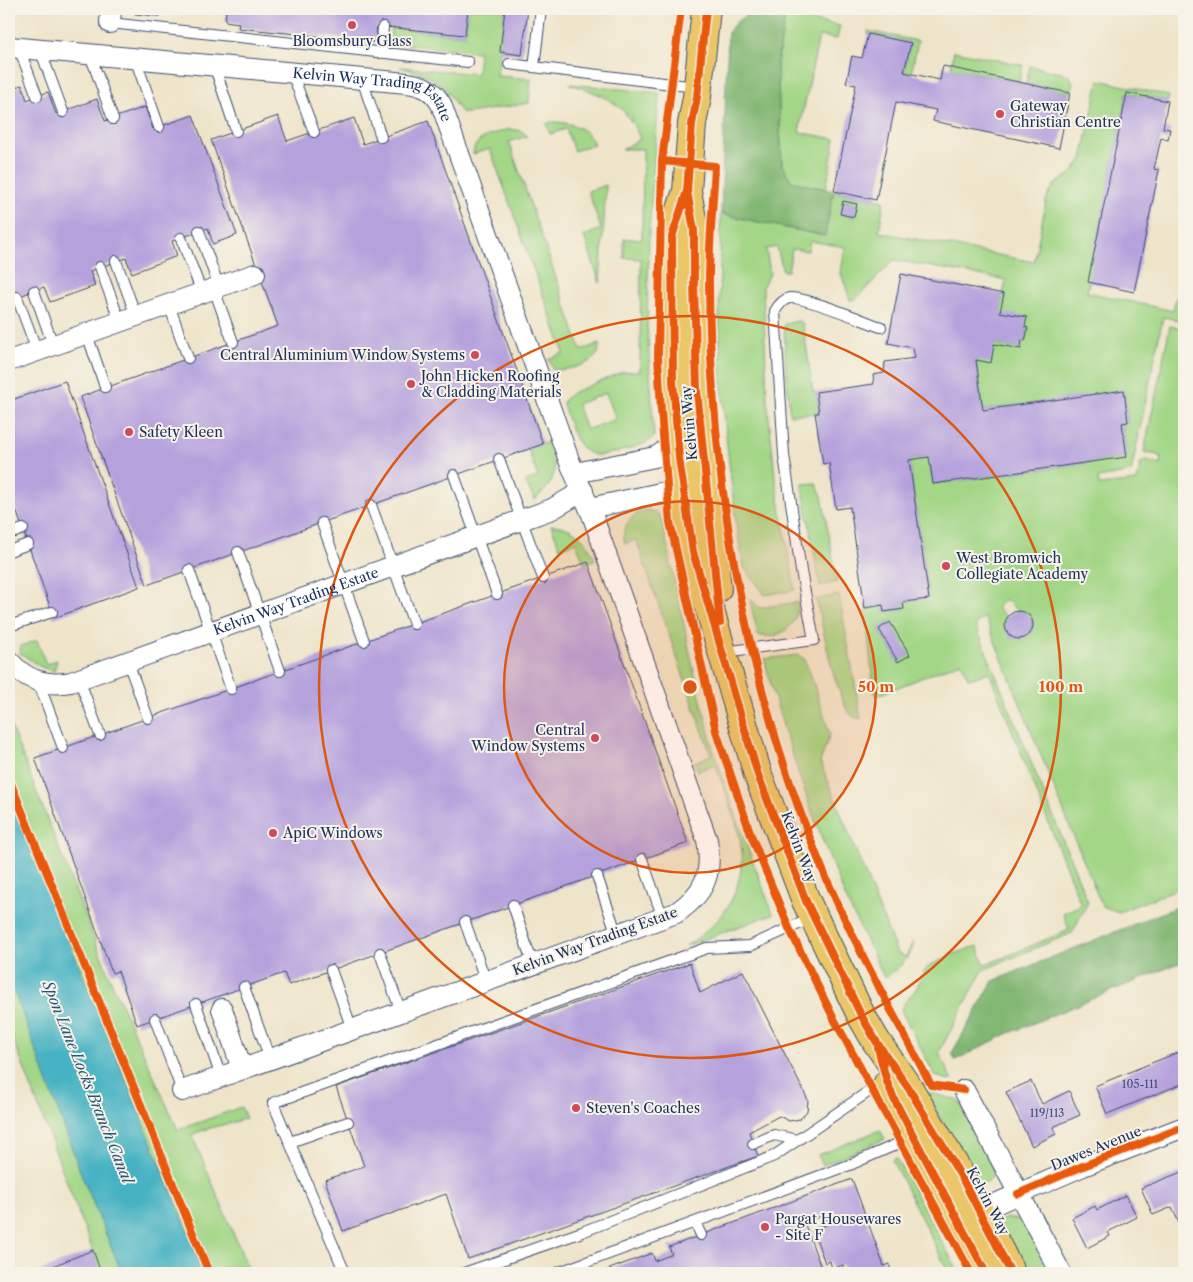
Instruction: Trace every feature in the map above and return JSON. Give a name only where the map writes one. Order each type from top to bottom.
[{"type":"main road","name":"Kelvin Way","points":[[706,9],[692,124],[687,191],[672,237],[673,381],[684,488],[693,552],[758,775],[814,917],[861,1015],[923,1132],[986,1273]]},
{"type":"main road","name":"Kelvin Way","points":[[687,191],[694,230],[697,390],[723,652]]},
{"type":"main road","name":"Kelvin Way","points":[[923,1132],[962,1178],[1011,1273]]},
{"type":"street","name":"Kelvin Way Trading Estate","points":[[14,48],[416,84],[427,88],[435,94],[441,104],[582,491],[707,840],[710,857],[708,874],[701,891],[690,904],[676,914],[182,1090]]},
{"type":"street","points":[[9,361],[255,274]]},
{"type":"street","points":[[684,488],[694,480],[689,436],[682,306],[694,297]]},
{"type":"street","name":"Kelvin Way Trading Estate","points":[[9,661],[16,668],[38,681],[56,685],[128,662],[552,509],[582,491],[664,453],[669,448],[677,426]]},
{"type":"street","name":"Kelvin Way Trading Estate","points":[[582,491],[684,488]]},
{"type":"street","points":[[222,1009],[242,1069]]},
{"type":"street","points":[[964,1090],[1061,1273]]},
{"type":"street","name":"Dawes Avenue","points":[[979,1211],[1083,1166],[1184,1127]]},
{"type":"street","points":[[979,1211],[972,1221],[1000,1273]]},
{"type":"lane","points":[[534,67],[541,9]]},
{"type":"lane","points":[[110,16],[364,46],[381,53],[468,62]]},
{"type":"lane","points":[[381,53],[383,27]]},
{"type":"lane","points":[[14,48],[37,96]]},
{"type":"lane","points":[[40,49],[63,112]]},
{"type":"lane","points":[[90,54],[113,119]]},
{"type":"lane","points":[[135,58],[158,127]]},
{"type":"lane","points":[[509,64],[697,88]]},
{"type":"lane","points":[[214,65],[236,131]]},
{"type":"lane","points":[[292,73],[314,132]]},
{"type":"lane","points":[[362,79],[381,137]]},
{"type":"lane","points":[[199,231],[211,290]]},
{"type":"lane","points":[[181,238],[211,290],[233,342]]},
{"type":"lane","points":[[116,261],[128,319]]},
{"type":"lane","points":[[100,267],[128,319]]},
{"type":"lane","points":[[34,291],[45,348]]},
{"type":"lane","points":[[18,297],[45,348]]},
{"type":"lane","points":[[723,652],[814,640],[801,571],[784,455],[775,311],[780,303],[789,298],[806,300],[881,327]]},
{"type":"lane","points":[[169,304],[188,358]]},
{"type":"lane","points":[[87,334],[105,388]]},
{"type":"lane","points":[[499,460],[542,578]]},
{"type":"lane","points":[[454,475],[497,594]]},
{"type":"lane","points":[[371,505],[414,624]]},
{"type":"lane","points":[[322,523],[364,641]]},
{"type":"lane","points":[[9,534],[23,529]]},
{"type":"lane","points":[[9,551],[28,544]]},
{"type":"lane","points":[[238,552],[280,671]]},
{"type":"lane","points":[[189,570],[231,689]]},
{"type":"lane","points":[[9,626],[52,612]]},
{"type":"lane","points":[[128,662],[148,718]]},
{"type":"lane","points":[[79,679],[100,735]]},
{"type":"lane","points":[[38,681],[63,748]]},
{"type":"lane","points":[[642,859],[663,918]]},
{"type":"lane","points":[[597,876],[617,935]]},
{"type":"lane","points":[[513,905],[533,965]]},
{"type":"lane","points":[[345,1273],[273,1103],[528,1016],[707,948],[750,946],[814,917]]},
{"type":"lane","points":[[465,922],[486,982]]},
{"type":"lane","points":[[380,953],[401,1012]]},
{"type":"lane","points":[[331,970],[352,1030]]},
{"type":"lane","points":[[244,987],[270,1059]]},
{"type":"lane","points":[[196,1004],[221,1077]]},
{"type":"lane","points":[[155,1019],[182,1090]]},
{"type":"lane","points":[[464,1273],[582,1232],[774,1156],[868,1092],[894,1078]]},
{"type":"lane","points":[[290,1142],[348,1122]]},
{"type":"lane","points":[[557,1273],[852,1164],[923,1132]]},
{"type":"lane","points":[[754,1144],[774,1135],[798,1140]]},
{"type":"lane","points":[[695,1222],[700,1236]]},
{"type":"green space","points":[[468,9],[505,9],[497,76],[531,79],[529,103],[462,113],[446,90],[436,81],[400,67],[477,74],[479,52],[390,43],[391,28],[465,35]]},
{"type":"green space","points":[[766,12],[785,16],[777,64],[782,165],[791,181],[834,191],[825,236],[721,214],[728,33],[735,23],[744,17],[753,13]]},
{"type":"green space","points":[[785,16],[840,26],[837,39],[819,36],[799,132],[835,139],[826,189],[791,181],[782,165],[777,64]]},
{"type":"green space","points":[[868,31],[918,41],[911,74],[904,72],[910,43],[868,34]]},
{"type":"green space","points":[[954,51],[1023,65],[1019,82],[951,68]]},
{"type":"green space","points":[[1030,66],[1069,75],[1073,82],[1070,93],[1026,84]]},
{"type":"green space","points":[[1099,80],[1169,96],[1168,101],[1127,93],[1087,292],[1173,311],[1176,297],[1184,298],[1184,321],[1163,317],[1131,472],[1098,478],[1099,485],[1137,481],[1141,463],[1146,461],[1160,465],[1161,456],[1144,452],[1170,326],[1184,329],[1184,886],[1119,912],[1102,906],[985,617],[975,624],[1088,902],[1072,933],[983,970],[939,1052],[952,1081],[935,1076],[902,1012],[902,1006],[916,989],[924,972],[929,966],[951,955],[977,946],[985,965],[1069,930],[1063,913],[1081,905],[989,672],[968,678],[961,662],[876,696],[865,608],[883,605],[884,612],[904,609],[903,602],[929,598],[909,460],[929,457],[933,484],[1127,457],[1122,423],[1128,422],[1124,391],[983,410],[976,360],[994,344],[1020,349],[1022,340],[1025,341],[1028,328],[1000,312],[1006,280],[894,260],[856,299],[850,300],[841,273],[845,247],[810,241],[808,251],[792,249],[788,271],[783,271],[777,247],[766,249],[770,273],[763,286],[767,398],[775,477],[795,590],[765,595],[744,567],[737,530],[727,445],[719,319],[721,214],[824,236],[834,191],[884,201],[879,232],[1034,262],[1047,197],[1054,185],[1072,173],[1082,159]],"holes":[[[843,201],[857,204],[854,217],[841,214]],[[1006,599],[1017,611],[1026,613],[1033,621],[1031,633],[1022,639],[1012,638],[1006,629],[1007,618],[997,607]],[[890,622],[909,655],[898,662],[879,629]]]},
{"type":"green space","points":[[570,84],[659,93],[649,233],[647,324],[654,437],[646,443],[601,455],[588,452],[577,441],[570,427],[563,404],[564,400],[572,393],[622,372],[640,371],[641,259],[624,258],[624,239],[642,239],[643,149],[622,149],[640,139],[628,116],[621,109],[613,102],[594,92]],"holes":[[[606,393],[616,419],[586,430],[577,404]]]},
{"type":"green space","points":[[552,122],[571,124],[577,127],[587,133],[594,144],[574,151],[566,129],[550,134],[546,124]]},
{"type":"green space","points":[[510,129],[522,131],[527,136],[509,142],[581,350],[599,344],[598,354],[593,359],[576,367],[563,370],[553,369],[548,359],[564,353],[490,149],[473,154],[474,148],[481,139]]},
{"type":"green space","points":[[606,185],[600,283],[584,236],[601,229],[588,191]]},
{"type":"green space","points":[[799,321],[803,324],[813,392],[816,392],[819,413],[790,415],[784,325]]},
{"type":"green space","points":[[551,441],[554,452],[552,480],[535,500],[525,482],[538,477],[528,449]]},
{"type":"green space","points":[[816,483],[822,496],[837,582],[820,586],[802,484]]},
{"type":"green space","points":[[649,510],[658,514],[662,521],[693,668],[713,749],[773,914],[686,946],[712,926],[726,909],[736,890],[742,862],[742,852],[735,819],[715,764],[698,771],[695,762],[711,755],[636,540],[625,544],[624,531],[629,521],[637,514]]},
{"type":"green space","points":[[551,525],[566,528],[579,535],[588,546],[595,560],[584,563],[576,542],[560,548]]},
{"type":"green space","points":[[839,595],[861,719],[854,717],[847,711],[842,699],[832,669],[816,599]]},
{"type":"green space","points":[[749,597],[759,608],[798,602],[796,617],[787,629],[780,633],[773,636],[758,635]]},
{"type":"green space","points":[[37,640],[46,664],[57,660],[54,671],[41,667],[20,653],[21,646]]},
{"type":"green space","points":[[798,655],[804,659],[809,670],[830,734],[820,762],[897,953],[906,957],[913,941],[913,947],[908,957],[887,977],[884,977],[832,865],[800,778],[772,690],[764,659]]},
{"type":"green space","points":[[9,722],[113,986],[178,1130],[241,1107],[246,1118],[192,1135],[250,1273],[205,1273],[9,796]]},
{"type":"green space","points":[[1184,904],[1184,961],[1007,1034],[955,1060],[952,1053],[993,981]]},
{"type":"green space","points":[[9,977],[82,1176],[122,1273],[101,1273],[9,1028]]},
{"type":"green space","points":[[925,1091],[959,1101],[993,1166],[992,1176],[988,1181],[978,1184]]},
{"type":"green space","points":[[880,1130],[885,1139],[823,1165],[818,1155]]},
{"type":"green space","points":[[896,1158],[959,1273],[949,1273],[892,1160]]},
{"type":"green space","points":[[1007,1218],[1022,1220],[1051,1273],[1020,1273],[998,1225]]},
{"type":"water","name":"Spon Lane Locks Branch Canal","points":[[9,796],[205,1273],[122,1273],[82,1176],[9,977]]},
{"type":"building","points":[[136,9],[160,9],[160,16],[135,14]]},
{"type":"building","name":"Bloomsbury Glass","points":[[218,9],[468,9],[465,35],[377,26],[375,42],[238,28],[239,23],[225,21],[226,11]]},
{"type":"building","points":[[505,9],[528,9],[522,55],[500,52]]},
{"type":"building","name":"Gateway Christian Centre","points":[[868,34],[911,43],[904,72],[940,80],[943,66],[1070,93],[1059,148],[933,121],[936,110],[896,102],[876,200],[834,191],[856,85],[846,83],[852,56],[862,58]]},
{"type":"building","points":[[22,85],[27,100],[48,92],[56,114],[97,99],[105,121],[145,107],[153,129],[193,115],[237,235],[213,244],[208,228],[172,241],[177,256],[132,273],[126,258],[90,271],[95,286],[50,302],[44,287],[9,300],[9,89]]},
{"type":"building","points":[[1127,93],[1168,101],[1163,128],[1170,129],[1168,140],[1161,138],[1154,169],[1159,170],[1134,292],[1088,282]]},
{"type":"building","points":[[278,116],[287,141],[354,118],[363,144],[428,121],[543,444],[147,585],[80,397],[278,326],[211,140]]},
{"type":"building","points":[[843,201],[857,204],[854,217],[840,214]]},
{"type":"building","name":"West Bromwich Collegiate Academy","points":[[901,274],[1004,294],[1000,312],[1027,317],[1025,327],[1028,328],[1025,341],[1022,340],[1021,349],[994,344],[991,363],[976,360],[983,410],[1124,390],[1128,422],[1122,423],[1127,457],[933,484],[929,457],[909,460],[929,599],[903,602],[904,609],[884,612],[883,605],[865,608],[850,507],[836,509],[829,463],[823,464],[815,413],[819,413],[816,392],[874,384],[873,375],[884,373],[885,362],[915,358],[913,348],[888,343]]},
{"type":"building","points":[[65,381],[139,587],[54,618],[9,490],[9,401]]},
{"type":"building","points":[[588,562],[688,843],[289,985],[284,973],[137,1025],[118,971],[112,973],[35,758]]},
{"type":"building","points":[[1019,611],[1029,615],[1033,625],[1029,635],[1019,639],[1009,635],[1005,625],[1009,615]]},
{"type":"building","points":[[890,622],[910,655],[898,662],[879,629]]},
{"type":"building","name":"Steven's Coaches","points":[[690,963],[700,993],[743,971],[808,1100],[807,1111],[800,1119],[789,1121],[779,1116],[749,1132],[758,1156],[468,1259],[446,1194],[343,1231],[325,1180],[364,1166],[336,1087]]},
{"type":"building","points":[[1181,1051],[1184,1058],[1184,1083],[1107,1114],[1095,1086]]},
{"type":"building","points":[[1031,1081],[1042,1104],[1069,1091],[1080,1115],[1053,1127],[1056,1134],[1032,1146],[1006,1092]]},
{"type":"building","points":[[1184,1171],[1184,1227],[1181,1228],[1172,1207],[1153,1215],[1141,1188]]},
{"type":"building","name":"Pargat Housewares - Site F","points":[[852,1179],[884,1266],[890,1264],[890,1273],[845,1273],[843,1265],[832,1269],[830,1261],[825,1263],[813,1230],[828,1224],[824,1215],[804,1222],[823,1273],[599,1273],[652,1253],[655,1261],[672,1254],[669,1247]]},
{"type":"building","points":[[1126,1195],[1137,1217],[1108,1232],[1110,1236],[1087,1248],[1072,1218],[1095,1206],[1097,1210]]},
{"type":"building","points":[[93,1250],[101,1273],[35,1273]]},
{"type":"cycle path","points":[[681,9],[662,161],[658,356],[670,522],[716,731],[751,835],[789,928],[833,1017],[971,1273]]},
{"type":"cycle path","points":[[706,9],[697,97],[692,124],[687,191],[694,230],[697,390],[720,623]]},
{"type":"cycle path","points":[[662,161],[715,166],[709,282],[716,429],[724,502],[751,646],[769,717],[791,787],[817,856],[843,915],[931,1085],[964,1090]]},
{"type":"cycle path","points":[[687,191],[672,237],[673,381],[679,458],[693,552],[758,775],[806,901],[861,1015],[876,1041],[911,1092],[962,1178],[1011,1273]]},
{"type":"cycle path","points":[[9,779],[209,1273]]},
{"type":"cycle path","points":[[878,1048],[887,1082],[895,1101],[986,1273]]},
{"type":"cycle path","points":[[1018,1194],[1083,1166],[1184,1127]]},
{"type":"place","name":"Bloomsbury Glass","points":[[352,25]]},
{"type":"place","name":"Gateway Christian Centre","points":[[1000,114]]},
{"type":"place","name":"Central Aluminium Window Systems","points":[[475,355]]},
{"type":"place","name":"John Hicken Roofing & Cladding Materials","points":[[411,384]]},
{"type":"place","name":"Safety Kleen","points":[[129,432]]},
{"type":"place","name":"West Bromwich Collegiate Academy","points":[[946,566]]},
{"type":"place","name":"Central Window Systems","points":[[595,738]]},
{"type":"place","name":"ApiC Windows","points":[[273,833]]},
{"type":"place","name":"Steven's Coaches","points":[[576,1108]]},
{"type":"place","name":"Pargat Housewares - Site F","points":[[765,1227]]}]
